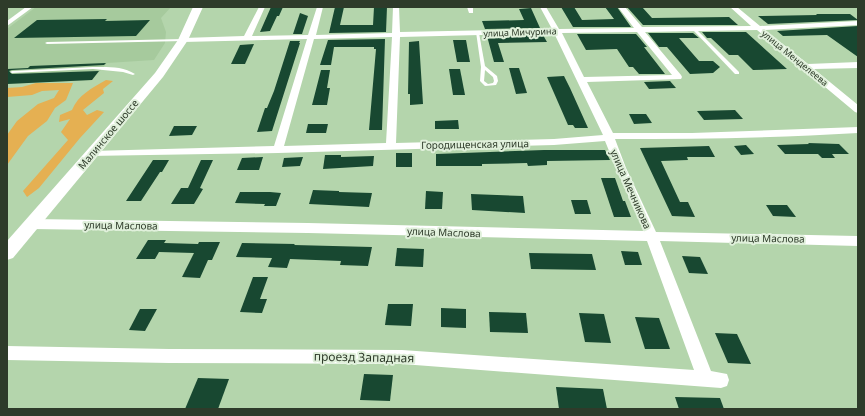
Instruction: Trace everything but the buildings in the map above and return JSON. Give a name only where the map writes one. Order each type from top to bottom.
[{"type":"main road","name":"Малинское шоссе","points":[[7,253],[159,75],[183,40],[198,7]]},
{"type":"street","points":[[7,24],[30,7]]},
{"type":"street","points":[[247,39],[262,7]]},
{"type":"street","points":[[278,150],[320,7]]},
{"type":"street","points":[[390,146],[396,35],[396,7]]},
{"type":"street","name":"улица Мечникова","points":[[543,7],[557,30],[605,126],[621,168],[652,236],[713,379]]},
{"type":"street","points":[[581,80],[678,77],[621,7]]},
{"type":"street","name":"улица Менделеева","points":[[733,7],[858,110]]},
{"type":"street","name":"улица Мичурина","points":[[183,40],[311,38],[557,30],[758,28],[858,23]]},
{"type":"street","points":[[807,67],[858,65]]},
{"type":"street","name":"Городищенская улица","points":[[92,154],[554,142],[590,140],[609,137],[692,136],[858,130]]},
{"type":"street","name":"улица Маслова","points":[[32,224],[308,228],[857,241]]},
{"type":"street","name":"проезд Западная","points":[[7,353],[169,356],[402,357],[713,379]]},
{"type":"lane","points":[[694,29],[737,73]]},
{"type":"lane","points":[[477,33],[482,68]]},
{"type":"lane","points":[[47,43],[183,40]]},
{"type":"lane","points":[[12,72],[109,68],[127,70],[133,74]]},
{"type":"shaded area","points":[[36,7],[171,7],[161,18],[166,32],[165,43],[154,60],[107,63],[92,80],[7,84],[7,29]]},
{"type":"shaded area","points":[[106,80],[113,81],[103,89],[104,93],[83,110],[87,115],[97,110],[104,112],[80,138],[39,188],[27,197],[23,191],[68,140],[61,132],[70,119],[59,122],[60,115],[72,110],[82,96]]},
{"type":"shaded area","points":[[36,83],[73,83],[66,100],[55,108],[47,121],[28,136],[7,165],[7,135],[17,121],[38,104],[54,98],[59,90],[42,91],[32,95],[7,97],[7,88],[22,87]]}]
